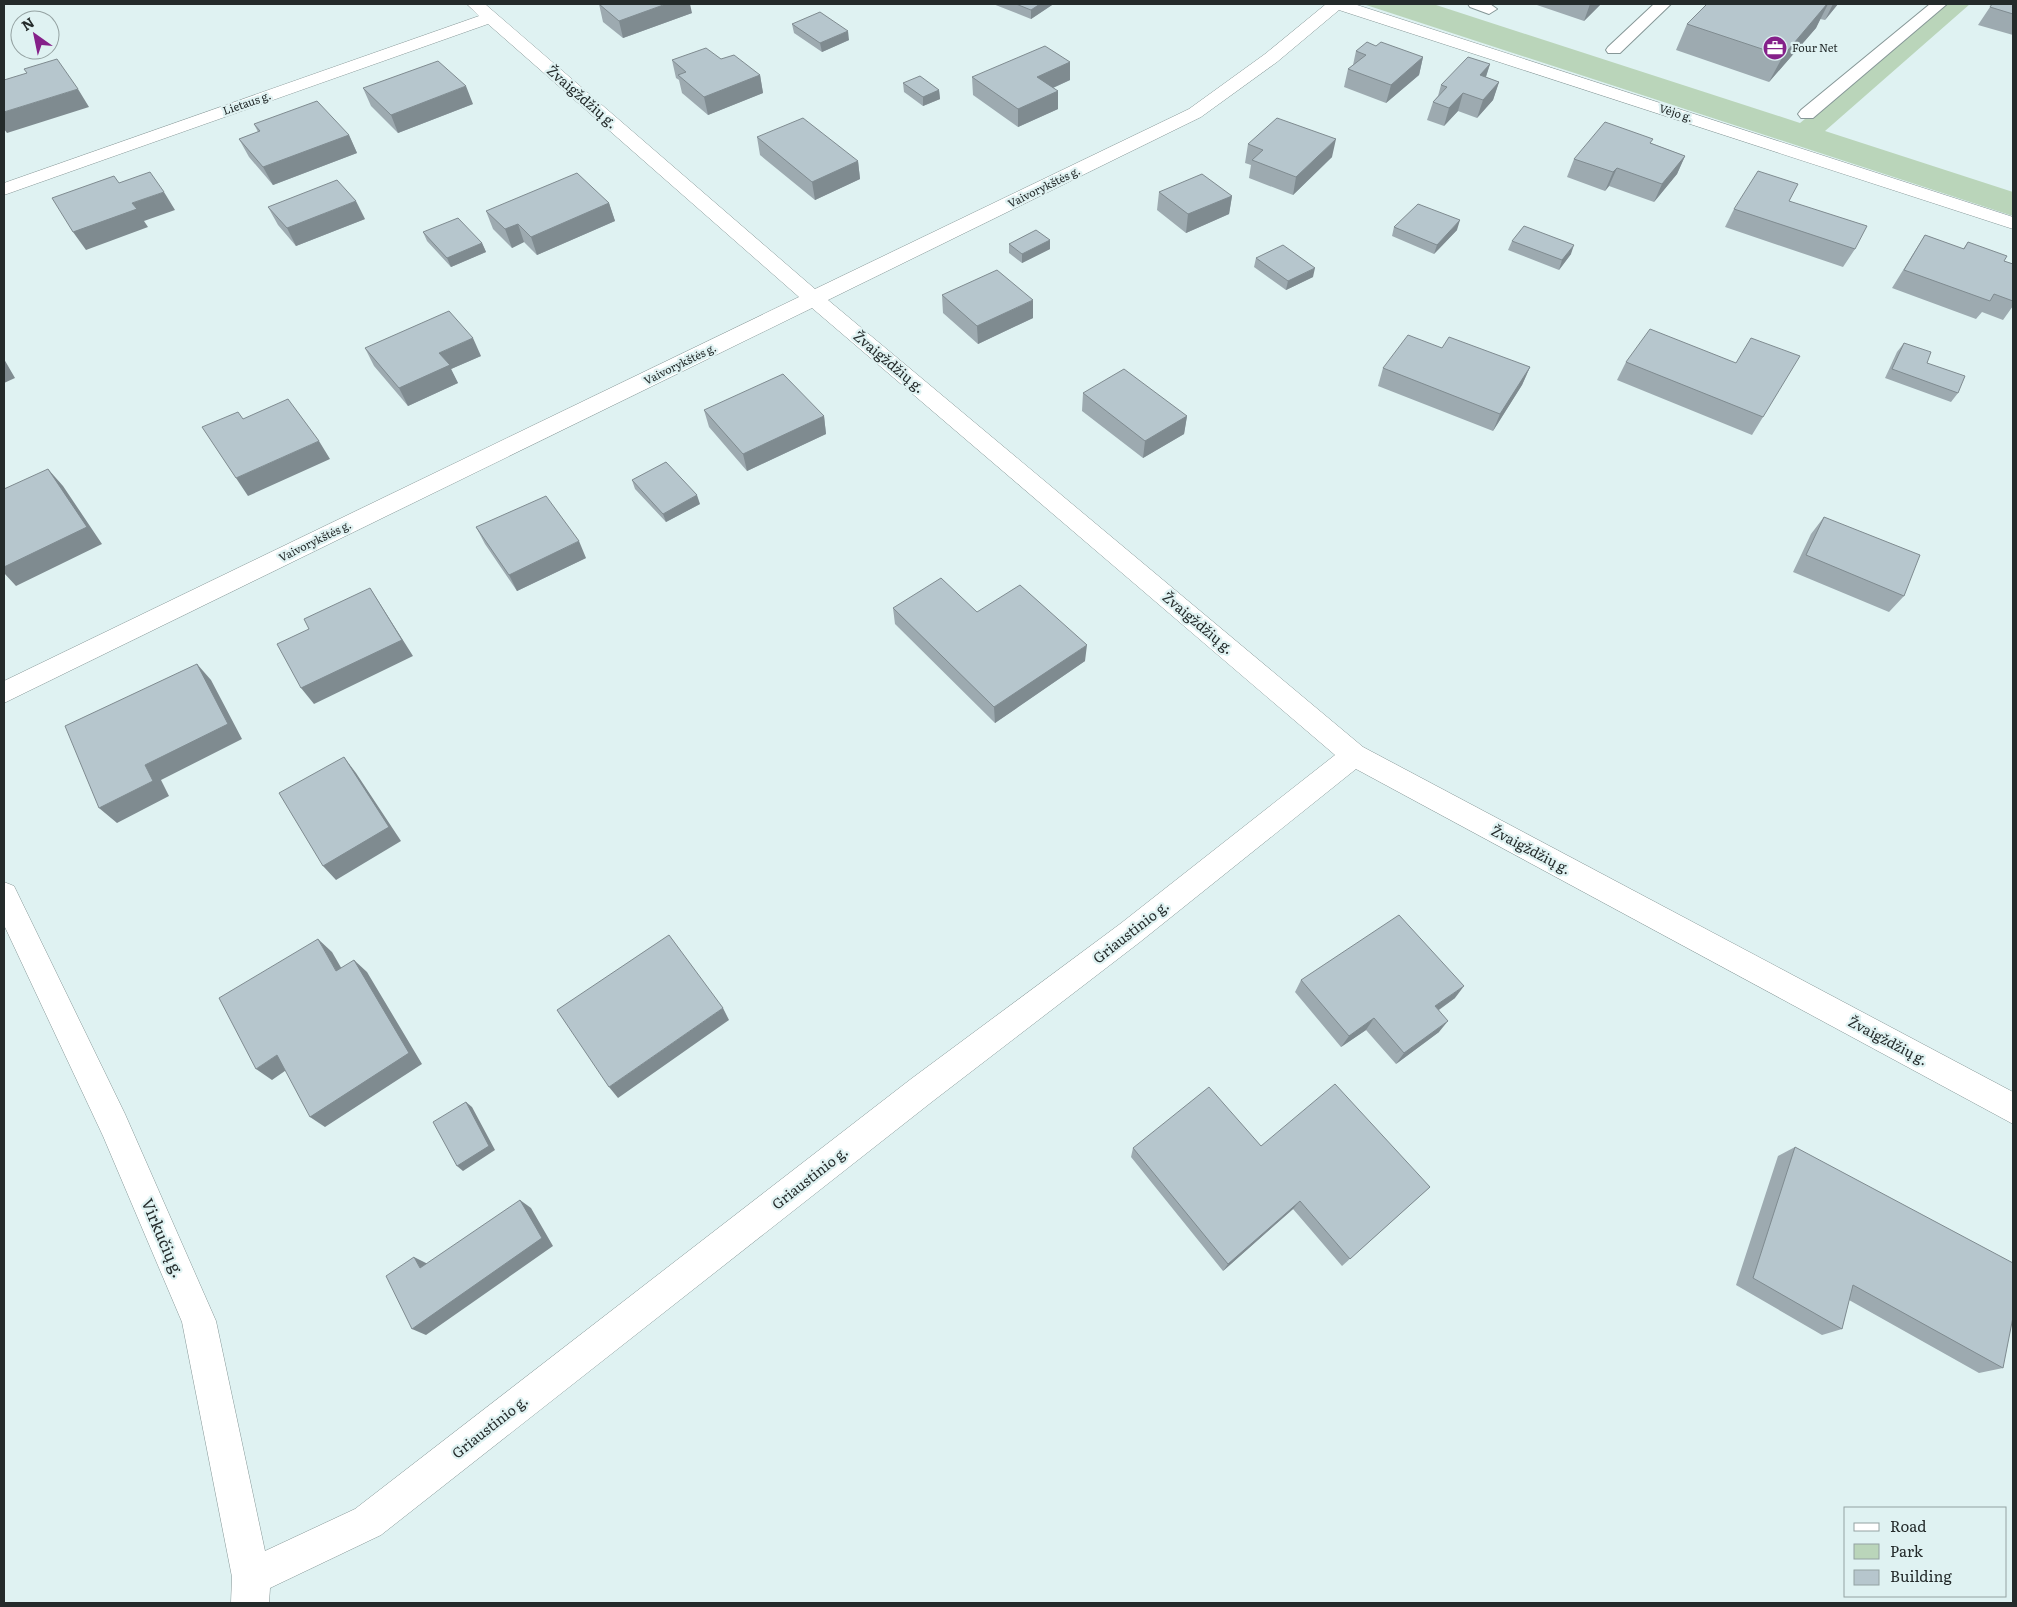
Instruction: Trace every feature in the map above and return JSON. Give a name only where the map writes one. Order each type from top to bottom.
[{"type":"street","name":"Vėjo g.","points":[[1337,4],[2013,223]]},
{"type":"street","name":"Vaivorykštės g.","points":[[4,693],[1195,114],[1271,58],[1337,4]]},
{"type":"street","name":"Žvaigždžių g.","points":[[483,11],[814,299],[1354,756],[2013,1109]]},
{"type":"street","name":"Lietaus g.","points":[[4,189],[483,11]]},
{"type":"street","name":"Griaustinio g.","points":[[250,1590],[368,1522],[922,1090],[1130,933],[1354,756]]},
{"type":"street","name":"Virkučių g.","points":[[4,895],[114,1125],[198,1321],[250,1590]]},
{"type":"lane","points":[[1614,50],[1663,4]]},
{"type":"lane","points":[[1807,114],[1939,4]]},
{"type":"green space","points":[[1363,4],[1433,4],[1800,123],[1946,4],[1970,4],[1825,131],[2013,192],[2013,216]]},
{"type":"building","points":[[599,4],[666,4],[619,21]]},
{"type":"building","points":[[1016,4],[1040,4],[1031,10]]},
{"type":"building","points":[[1707,4],[1827,4],[1783,56],[1687,24]]},
{"type":"building","points":[[1992,4],[2013,4],[2013,14],[1990,7]]},
{"type":"building","points":[[820,12],[848,31],[820,43],[792,24]]},
{"type":"building","points":[[1367,42],[1376,46],[1381,42],[1423,57],[1391,85],[1348,69],[1366,55],[1356,51]]},
{"type":"building","points":[[1045,46],[1070,62],[1037,77],[1058,91],[1018,109],[972,77]]},
{"type":"building","points":[[706,48],[721,59],[734,55],[760,75],[704,97],[678,75],[686,72],[672,60]]},
{"type":"building","points":[[1468,57],[1490,64],[1480,75],[1499,82],[1483,100],[1463,93],[1449,108],[1433,102],[1447,87],[1441,85]]},
{"type":"building","points":[[58,60],[78,89],[4,112],[4,80],[27,73],[24,69]]},
{"type":"building","points":[[438,61],[466,86],[391,115],[363,88]]},
{"type":"building","points":[[920,76],[939,90],[923,97],[903,83]]},
{"type":"building","points":[[317,101],[349,135],[263,167],[239,139],[260,131],[254,124]]},
{"type":"building","points":[[803,118],[858,161],[812,182],[757,137]]},
{"type":"building","points":[[1277,118],[1336,139],[1296,177],[1252,160],[1263,150],[1248,144]]},
{"type":"building","points":[[1605,122],[1653,139],[1650,143],[1685,156],[1662,184],[1617,168],[1613,172],[1574,159]]},
{"type":"building","points":[[1758,171],[1798,184],[1789,201],[1867,226],[1855,249],[1734,209]]},
{"type":"building","points":[[150,172],[164,192],[132,203],[137,209],[73,232],[52,198],[114,176],[119,183]]},
{"type":"building","points":[[577,173],[609,203],[531,237],[518,224],[505,229],[486,211]]},
{"type":"building","points":[[1202,174],[1232,196],[1188,214],[1159,192]]},
{"type":"building","points":[[337,180],[356,201],[287,228],[268,207]]},
{"type":"building","points":[[1418,204],[1460,220],[1437,245],[1394,227]]},
{"type":"building","points":[[458,218],[482,243],[447,258],[423,232]]},
{"type":"building","points":[[1524,226],[1574,245],[1562,260],[1512,241]]},
{"type":"building","points":[[1036,230],[1050,240],[1022,254],[1009,244]]},
{"type":"building","points":[[1925,235],[1964,249],[1968,242],[2007,256],[2004,261],[2013,264],[2013,301],[1994,294],[1990,301],[1904,270]]},
{"type":"building","points":[[1283,245],[1315,268],[1288,281],[1256,258]]},
{"type":"building","points":[[997,270],[1033,300],[977,326],[942,295]]},
{"type":"building","points":[[449,311],[473,338],[439,353],[450,365],[399,388],[365,348]]},
{"type":"building","points":[[1650,329],[1736,363],[1751,338],[1800,356],[1763,417],[1626,362]]},
{"type":"building","points":[[1408,335],[1442,348],[1449,337],[1530,367],[1500,414],[1383,368]]},
{"type":"building","points":[[1904,343],[1931,352],[1927,363],[1965,376],[1958,393],[1892,369]]},
{"type":"building","points":[[1124,369],[1187,416],[1145,441],[1083,393]]},
{"type":"building","points":[[783,374],[824,416],[743,454],[704,410]]},
{"type":"building","points":[[288,399],[319,441],[236,478],[202,427],[238,412],[243,419]]},
{"type":"building","points":[[666,462],[697,495],[663,514],[632,480]]},
{"type":"building","points":[[48,469],[87,527],[4,567],[4,489]]},
{"type":"building","points":[[546,496],[579,541],[509,575],[476,527]]},
{"type":"building","points":[[1824,517],[1920,555],[1904,596],[1806,555]]},
{"type":"building","points":[[941,578],[977,612],[1020,585],[1087,645],[994,707],[893,608]]},
{"type":"building","points":[[370,588],[402,640],[301,688],[277,644],[309,629],[304,619]]},
{"type":"building","points":[[197,664],[228,724],[145,765],[153,781],[99,808],[65,726]]},
{"type":"building","points":[[344,757],[389,827],[323,866],[279,793]]},
{"type":"building","points":[[1399,915],[1464,986],[1435,1006],[1448,1021],[1404,1053],[1374,1018],[1349,1036],[1301,980]]},
{"type":"building","points":[[669,935],[723,1008],[609,1087],[557,1010]]},
{"type":"building","points":[[318,939],[336,971],[354,960],[409,1053],[310,1117],[277,1055],[256,1069],[219,998]]},
{"type":"building","points":[[1335,1084],[1430,1187],[1350,1259],[1300,1201],[1228,1264],[1133,1148],[1209,1087],[1261,1146]]},
{"type":"building","points":[[466,1102],[489,1146],[457,1166],[433,1122]]},
{"type":"building","points":[[1795,1147],[2013,1263],[2013,1317],[2003,1368],[1853,1285],[1842,1329],[1753,1278]]},
{"type":"building","points":[[520,1200],[542,1238],[412,1329],[386,1276],[414,1257],[420,1268]]},
{"type":"place","name":"Four Net","points":[[1775,48]]}]
